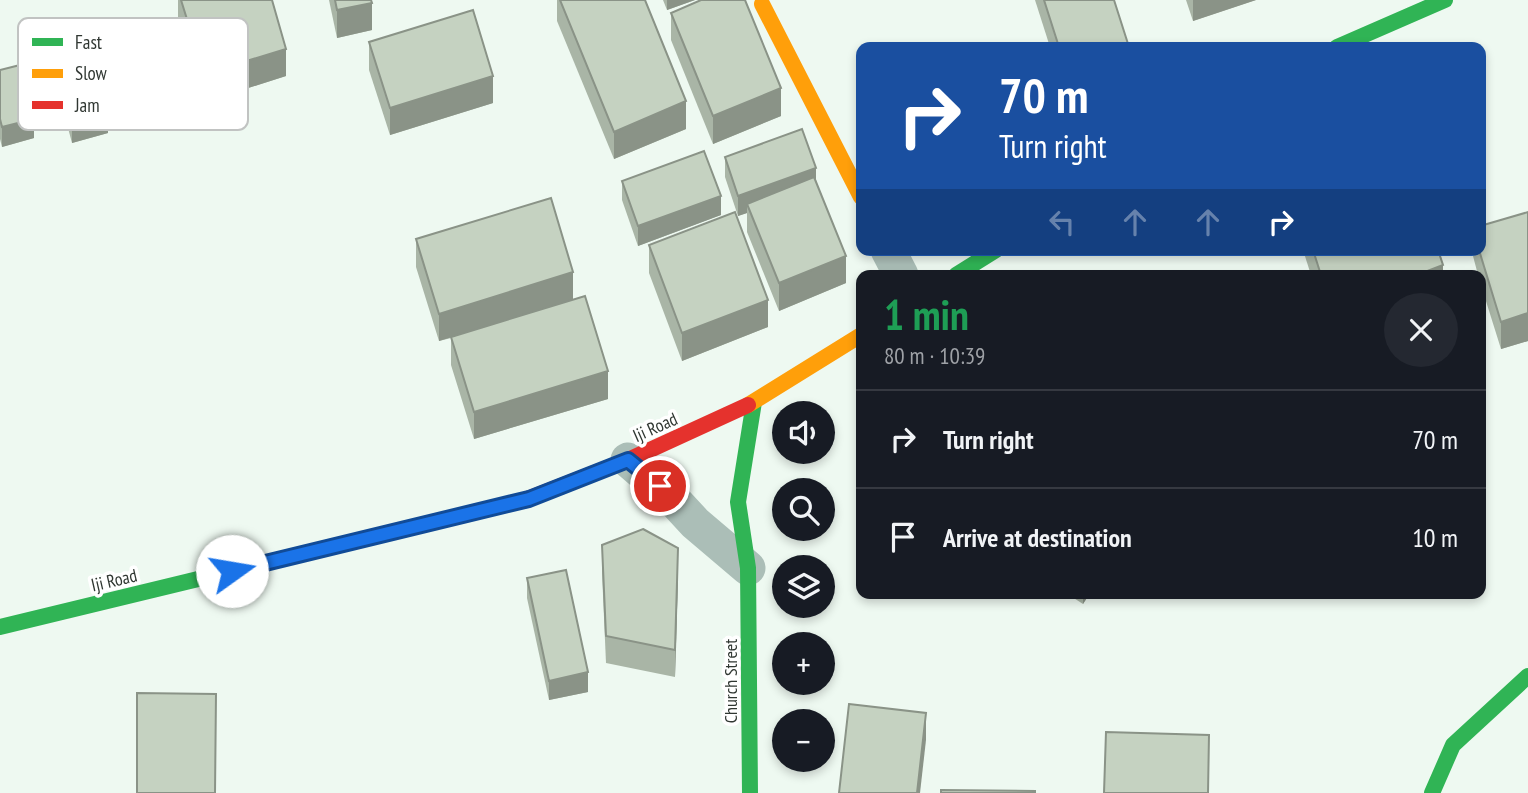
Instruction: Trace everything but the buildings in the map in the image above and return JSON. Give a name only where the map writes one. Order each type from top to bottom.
[{"type":"street","points":[[1348,42],[1445,0]]},
{"type":"street","points":[[762,4],[856,187]]},
{"type":"street","points":[[964,270],[986,256]]},
{"type":"street","name":"Iji Road","points":[[0,627],[529,499],[628,460],[754,402],[856,338]]},
{"type":"street","name":"Church Street","points":[[750,793],[748,568],[738,502],[754,402]]},
{"type":"street","points":[[628,460],[748,568]]},
{"type":"street","points":[[1432,793],[1453,745],[1528,676]]},
{"type":"traffic: fast","points":[[1348,42],[1445,0]]},
{"type":"traffic: fast","points":[[964,270],[986,256]]},
{"type":"traffic: fast","points":[[750,793],[748,568],[738,502],[754,402]]},
{"type":"traffic: fast","points":[[0,627],[525,500]]},
{"type":"traffic: fast","points":[[1432,793],[1453,745],[1528,676]]},
{"type":"traffic: slow","points":[[762,4],[856,187]]},
{"type":"traffic: slow","points":[[748,405],[856,338]]},
{"type":"traffic: jam","points":[[525,500],[628,460],[748,405]]},
{"type":"route","points":[[232,571],[529,499],[628,460],[660,486]]}]
